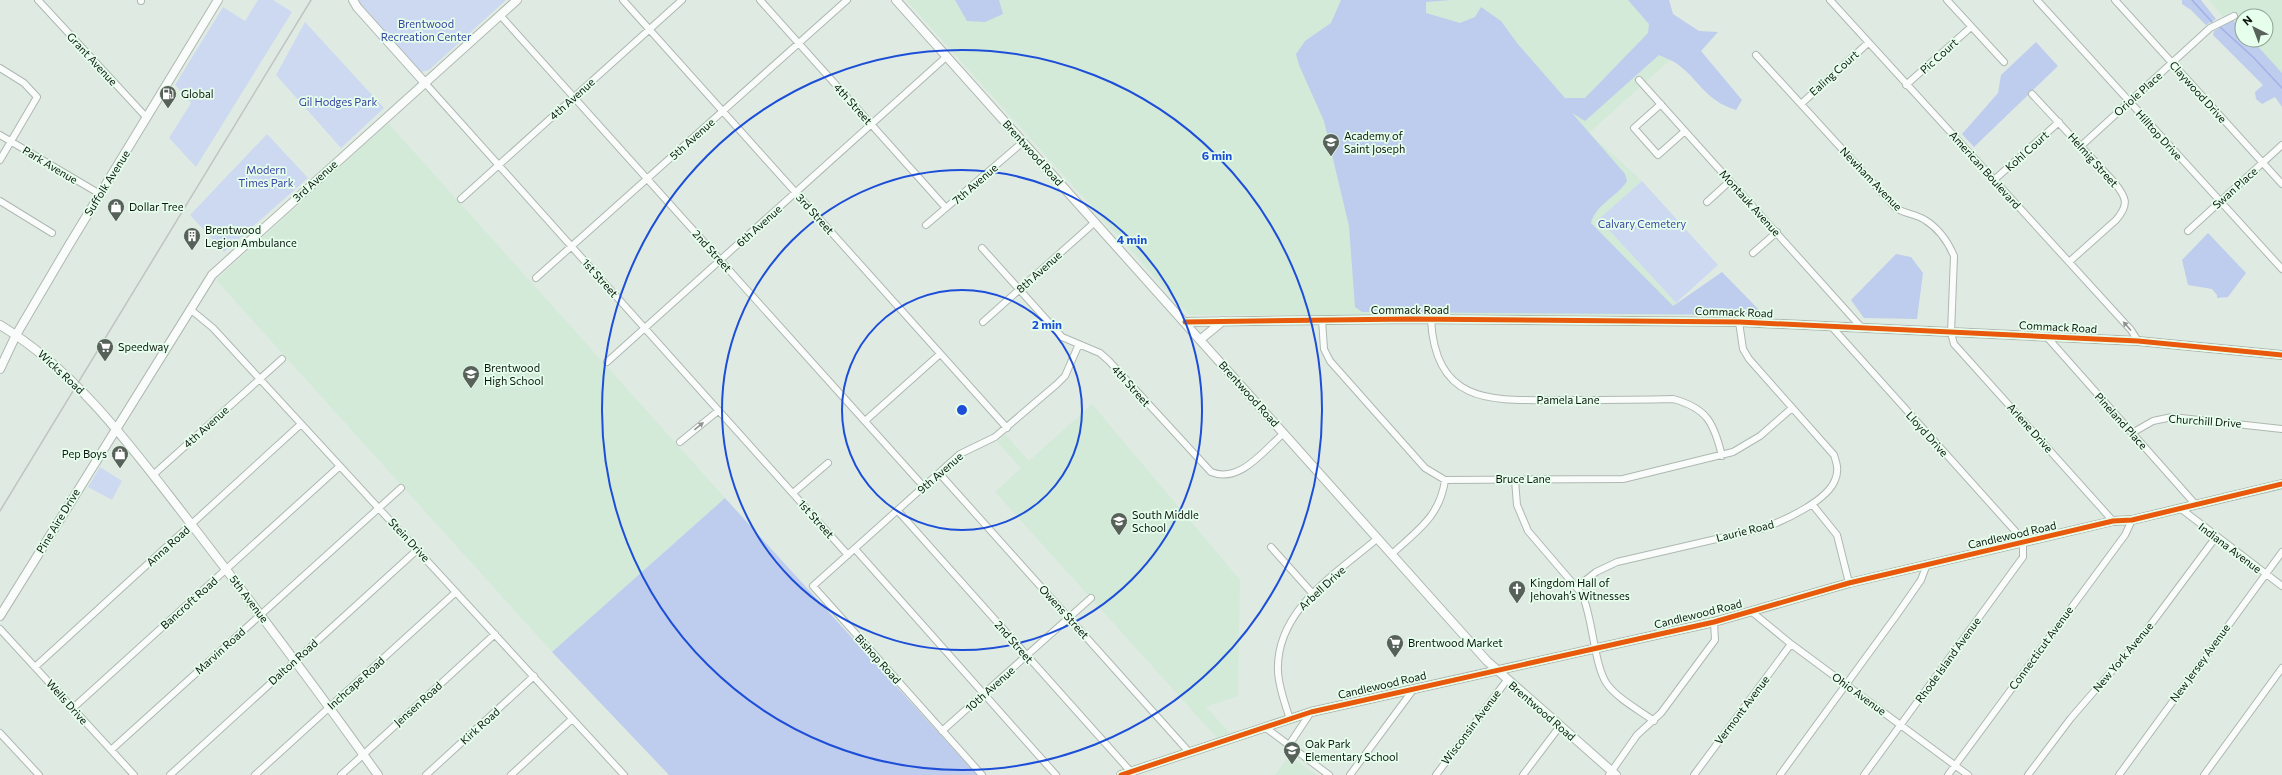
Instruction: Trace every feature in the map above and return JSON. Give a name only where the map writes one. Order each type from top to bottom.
[{"type":"street","name":"Grant Avenue","points":[[38,0],[147,118]]},
{"type":"street","name":"Suffolk Avenue","points":[[0,369],[16,335],[218,0]]},
{"type":"street","name":"1st Street","points":[[353,0],[357,7],[848,555]]},
{"type":"street","name":"3rd Avenue","points":[[116,427],[212,275],[517,0]]},
{"type":"street","name":"3rd Street","points":[[623,0],[1007,428]]},
{"type":"street","name":"4th Avenue","points":[[461,199],[682,0]]},
{"type":"street","name":"4th Street","points":[[760,0],[946,208]]},
{"type":"street","name":"5th Avenue","points":[[536,278],[847,0]]},
{"type":"street","name":"Brentwood Road","points":[[896,0],[1496,670],[1612,774]]},
{"type":"street","name":"American Boulevard","points":[[1830,0],[1906,85],[2115,312],[2131,330],[2138,341]]},
{"type":"street","points":[[1947,0],[2004,62]]},
{"type":"street","name":"Hilltop Drive","points":[[2037,0],[2282,269]]},
{"type":"street","name":"Claywood Drive","points":[[2115,0],[2282,184]]},
{"type":"street","name":"2nd Street","points":[[500,15],[924,487]]},
{"type":"street","name":"Oriole Place","points":[[2081,146],[2210,28],[2234,16]]},
{"type":"street","name":"Pic Court","points":[[1906,85],[1971,27]]},
{"type":"street","name":"Ealing Court","points":[[1801,104],[1868,43]]},
{"type":"street","name":"Newham Avenue","points":[[1756,55],[1896,208],[1905,213],[1924,219],[1950,246],[1954,256],[1955,270],[1951,333]]},
{"type":"street","name":"6th Avenue","points":[[607,362],[946,57]]},
{"type":"street","points":[[0,68],[24,83],[38,97],[0,160]]},
{"type":"street","name":"Montauk Avenue","points":[[1639,80],[1861,327]]},
{"type":"street","name":"Helmig Street","points":[[2032,94],[2123,193],[2126,202],[2123,212],[2116,220],[2069,262]]},
{"type":"street","points":[[1661,104],[1634,128],[1658,155],[1685,130]]},
{"type":"street","name":"Kohl Court","points":[[1994,180],[2059,122]]},
{"type":"street","name":"Park Avenue","points":[[0,135],[100,194]]},
{"type":"street","name":"7th Avenue","points":[[926,225],[1023,142]]},
{"type":"street","name":"Swan Place","points":[[2188,231],[2282,145]]},
{"type":"street","points":[[1707,202],[1730,181]]},
{"type":"street","points":[[0,201],[52,233]]},
{"type":"street","name":"8th Avenue","points":[[983,322],[1095,222]]},
{"type":"street","points":[[1753,253],[1777,232]]},
{"type":"street","name":"4th Street","points":[[982,248],[1062,337],[1100,353],[1109,360],[1204,466],[1219,475],[1237,473],[1284,433]]},
{"type":"street","name":"Stein Drive","points":[[190,309],[201,316],[213,328],[624,775]]},
{"type":"street","points":[[1322,320],[1324,349],[1330,362],[1425,468],[1445,480],[1440,501],[1434,514],[1393,554]]},
{"type":"street","name":"Commack Road","points":[[1185,322],[1322,320],[1739,322],[2138,341],[2282,355]]},
{"type":"street","name":"Pamela Lane","points":[[1431,320],[1432,338],[1442,366],[1451,378],[1475,394],[1504,400],[1673,399],[1698,408],[1706,416],[1713,426],[1722,456]]},
{"type":"street","points":[[1200,339],[1223,321]]},
{"type":"street","name":"Laurie Road","points":[[1577,587],[1596,572],[1617,562],[1764,528],[1795,515],[1812,504],[1835,480],[1838,468],[1834,455],[1792,408],[1743,349],[1739,322]]},
{"type":"street","name":"Wicks Road","points":[[0,325],[56,365],[116,427]]},
{"type":"street","name":"Lloyd Drive","points":[[1831,326],[2016,532],[2023,542]]},
{"type":"street","name":"Arlene Drive","points":[[1951,333],[1954,344],[2113,521]]},
{"type":"street","name":"Pineland Place","points":[[2046,336],[2196,505]]},
{"type":"street","name":"9th Avenue","points":[[813,586],[960,454],[986,443],[1007,428],[1065,376],[1079,344]]},
{"type":"street","points":[[865,421],[940,354]]},
{"type":"street","name":"4th Avenue","points":[[152,475],[282,359]]},
{"type":"street","name":"Bruce Lane","points":[[1445,480],[1623,479],[1722,456],[1746,446],[1760,436],[1792,408]]},
{"type":"street","points":[[680,442],[718,411]]},
{"type":"street","name":"Churchill Drive","points":[[2132,433],[2153,421],[2172,417],[2282,429]]},
{"type":"street","name":"Anna Road","points":[[35,667],[301,424]]},
{"type":"street","name":"5th Avenue","points":[[116,427],[296,660],[378,775]]},
{"type":"street","name":"Pine Aire Drive","points":[[0,616],[116,427]]},
{"type":"street","points":[[793,493],[828,463]]},
{"type":"street","name":"Bancroft Road","points":[[73,708],[340,466]]},
{"type":"street","name":"Owens Street","points":[[940,473],[1188,752]]},
{"type":"street","points":[[1515,480],[1517,505],[1528,531],[1577,587],[1587,605],[1603,675],[1608,684],[1654,721]]},
{"type":"street","name":"Candlewood Road","points":[[1121,775],[1311,712],[1413,690],[1435,683],[1714,622],[1849,583],[1926,564],[2113,521],[2132,520],[2282,484]]},
{"type":"street","name":"Marvin Road","points":[[111,750],[401,488]]},
{"type":"street","points":[[1812,504],[1837,535],[1849,583]]},
{"type":"street","name":"Indiana Avenue","points":[[2180,508],[2282,586]]},
{"type":"street","name":"2nd Street","points":[[898,511],[1131,772]]},
{"type":"street","name":"Connecticut Avenue","points":[[1948,775],[2125,534],[2132,520]]},
{"type":"street","name":"New York Avenue","points":[[2028,775],[2071,718],[2143,635],[2216,537]]},
{"type":"street","name":"Arbell Drive","points":[[1290,719],[1280,684],[1279,657],[1285,633],[1290,622],[1313,594],[1378,538]]},
{"type":"street","name":"Rhode Island Avenue","points":[[1864,775],[2023,558],[2023,542]]},
{"type":"street","points":[[1271,547],[1313,594]]},
{"type":"street","points":[[855,549],[1056,775]]},
{"type":"street","name":"Dalton Road","points":[[170,775],[417,550]]},
{"type":"street","name":"New Jersey Avenue","points":[[2119,775],[2282,552]]},
{"type":"street","points":[[1780,775],[1921,580],[1926,564]]},
{"type":"street","name":"Bishop Road","points":[[813,586],[982,775]]},
{"type":"street","name":"Inchcape Road","points":[[255,775],[456,592]]},
{"type":"street","name":"10th Avenue","points":[[942,731],[1091,598]]},
{"type":"street","name":"Ohio Avenue","points":[[1752,612],[1791,644],[1968,775]]},
{"type":"street","points":[[1612,774],[1637,735],[1654,721],[1715,640],[1714,622]]},
{"type":"street","name":"Wells Drive","points":[[0,629],[134,775]]},
{"type":"street","name":"Jensen Road","points":[[341,775],[495,634]]},
{"type":"street","name":"Vermont Avenue","points":[[1694,775],[1791,644]]},
{"type":"street","points":[[2204,775],[2282,668]]},
{"type":"street","name":"Kirk Road","points":[[426,775],[534,676]]},
{"type":"street","name":"Wisconsin Avenue","points":[[1436,775],[1507,680]]},
{"type":"street","points":[[1350,775],[1413,690]]},
{"type":"street","points":[[1288,745],[1311,712]]},
{"type":"street","points":[[511,775],[572,719]]},
{"type":"street","points":[[1523,775],[1560,726]]},
{"type":"street","points":[[1266,728],[1329,775]]},
{"type":"street","points":[[0,732],[39,775]]},
{"type":"shaded area","name":"Academy of Saint Joseph","points":[[906,0],[1653,0],[1690,42],[1589,133],[1642,181],[1600,220],[1686,315],[1189,315]]},
{"type":"shaded area","points":[[955,0],[999,0],[1003,14],[985,22],[967,21]]},
{"type":"shaded area","points":[[1341,0],[1451,0],[1426,2],[1426,13],[1460,23],[1475,17],[1481,7],[1501,21],[1517,43],[1565,98],[1585,98],[1648,33],[1649,24],[1628,0],[1669,0],[1673,14],[1699,31],[1718,32],[1701,51],[1742,100],[1736,110],[1716,101],[1684,69],[1676,63],[1659,55],[1585,121],[1572,113],[1625,174],[1627,181],[1618,192],[1597,211],[1591,223],[1673,306],[1722,272],[1764,315],[1362,312],[1355,307],[1349,226],[1324,121],[1299,65],[1296,54],[1305,41],[1331,23]]},
{"type":"shaded area","points":[[2182,0],[2201,0],[2216,19],[2206,25],[2191,10],[2182,4]]},
{"type":"shaded area","points":[[2209,0],[2282,0],[2282,87],[2249,48],[2274,48],[2274,8],[2234,8],[2234,30]]},
{"type":"shaded area","points":[[2233,20],[2234,48],[2259,48],[2282,73],[2282,107],[2275,97],[2262,104],[2256,99],[2255,92],[2263,85],[2213,35],[2214,31]]},
{"type":"shaded area","points":[[2036,42],[2058,66],[1974,147],[1962,134],[1998,93],[2001,75]]},
{"type":"shaded area","name":"Brentwood High School","points":[[388,123],[725,498],[552,652],[216,280]]},
{"type":"shaded area","points":[[2208,233],[2246,273],[2228,297],[2217,298],[2217,295],[2212,289],[2188,285],[2182,260]]},
{"type":"shaded area","points":[[1896,254],[1911,257],[1923,273],[1917,319],[1864,318],[1851,300]]},
{"type":"shaded area","name":"South Middle School","points":[[1092,404],[1240,580],[1238,696],[1206,707],[1230,733],[1217,738],[995,492],[1021,468],[997,442],[1005,434],[1029,461]]},
{"type":"shaded area","points":[[725,498],[977,775],[669,775],[552,652]]},
{"type":"shaded area","name":"Oak Park Elementary School","points":[[1289,755],[1316,775],[1275,775]]},
{"type":"green space","points":[[258,0],[273,0],[292,12],[196,167],[169,138],[191,103],[175,85],[223,7],[245,21]]},
{"type":"green space","name":"Brentwood Recreation Center","points":[[359,0],[506,0],[429,70],[421,72],[360,4]]},
{"type":"green space","name":"Gil Hodges Park","points":[[305,22],[384,108],[341,148],[276,75]]},
{"type":"green space","name":"Modern Times Park","points":[[267,134],[308,178],[224,252],[190,215]]},
{"type":"green space","name":"Calvary Cemetery","points":[[1642,181],[1718,265],[1676,303],[1599,219]]},
{"type":"green space","points":[[100,467],[122,481],[112,500],[88,487]]},
{"type":"waterway","points":[[2192,0],[2212,22]]},
{"type":"waterway","points":[[2220,27],[2253,57],[2282,88]]},
{"type":"railway","points":[[0,511],[311,0]]},
{"type":"cycle path","points":[[1185,322],[1409,319],[1739,322],[2138,341],[2282,355]]},
{"type":"cycle path","points":[[1121,775],[1311,712],[1714,622],[1849,583],[2113,521],[2132,520],[2282,484]]},
{"type":"place","name":"Global","points":[[168,109]]},
{"type":"place","name":"Academy of Saint Joseph","points":[[1331,157]]},
{"type":"place","name":"Dollar Tree","points":[[116,222]]},
{"type":"place","name":"Brentwood Legion Ambulance","points":[[192,251]]},
{"type":"place","name":"Speedway","points":[[105,362]]},
{"type":"place","name":"Brentwood High School","points":[[471,389]]},
{"type":"place","name":"Pep Boys","points":[[120,469]]},
{"type":"place","name":"South Middle School","points":[[1119,536]]},
{"type":"place","name":"Kingdom Hall of Jehovah’s Witnesses","points":[[1517,604]]},
{"type":"place","name":"Brentwood Market","points":[[1395,658]]},
{"type":"place","name":"Oak Park Elementary School","points":[[1292,765]]}]
